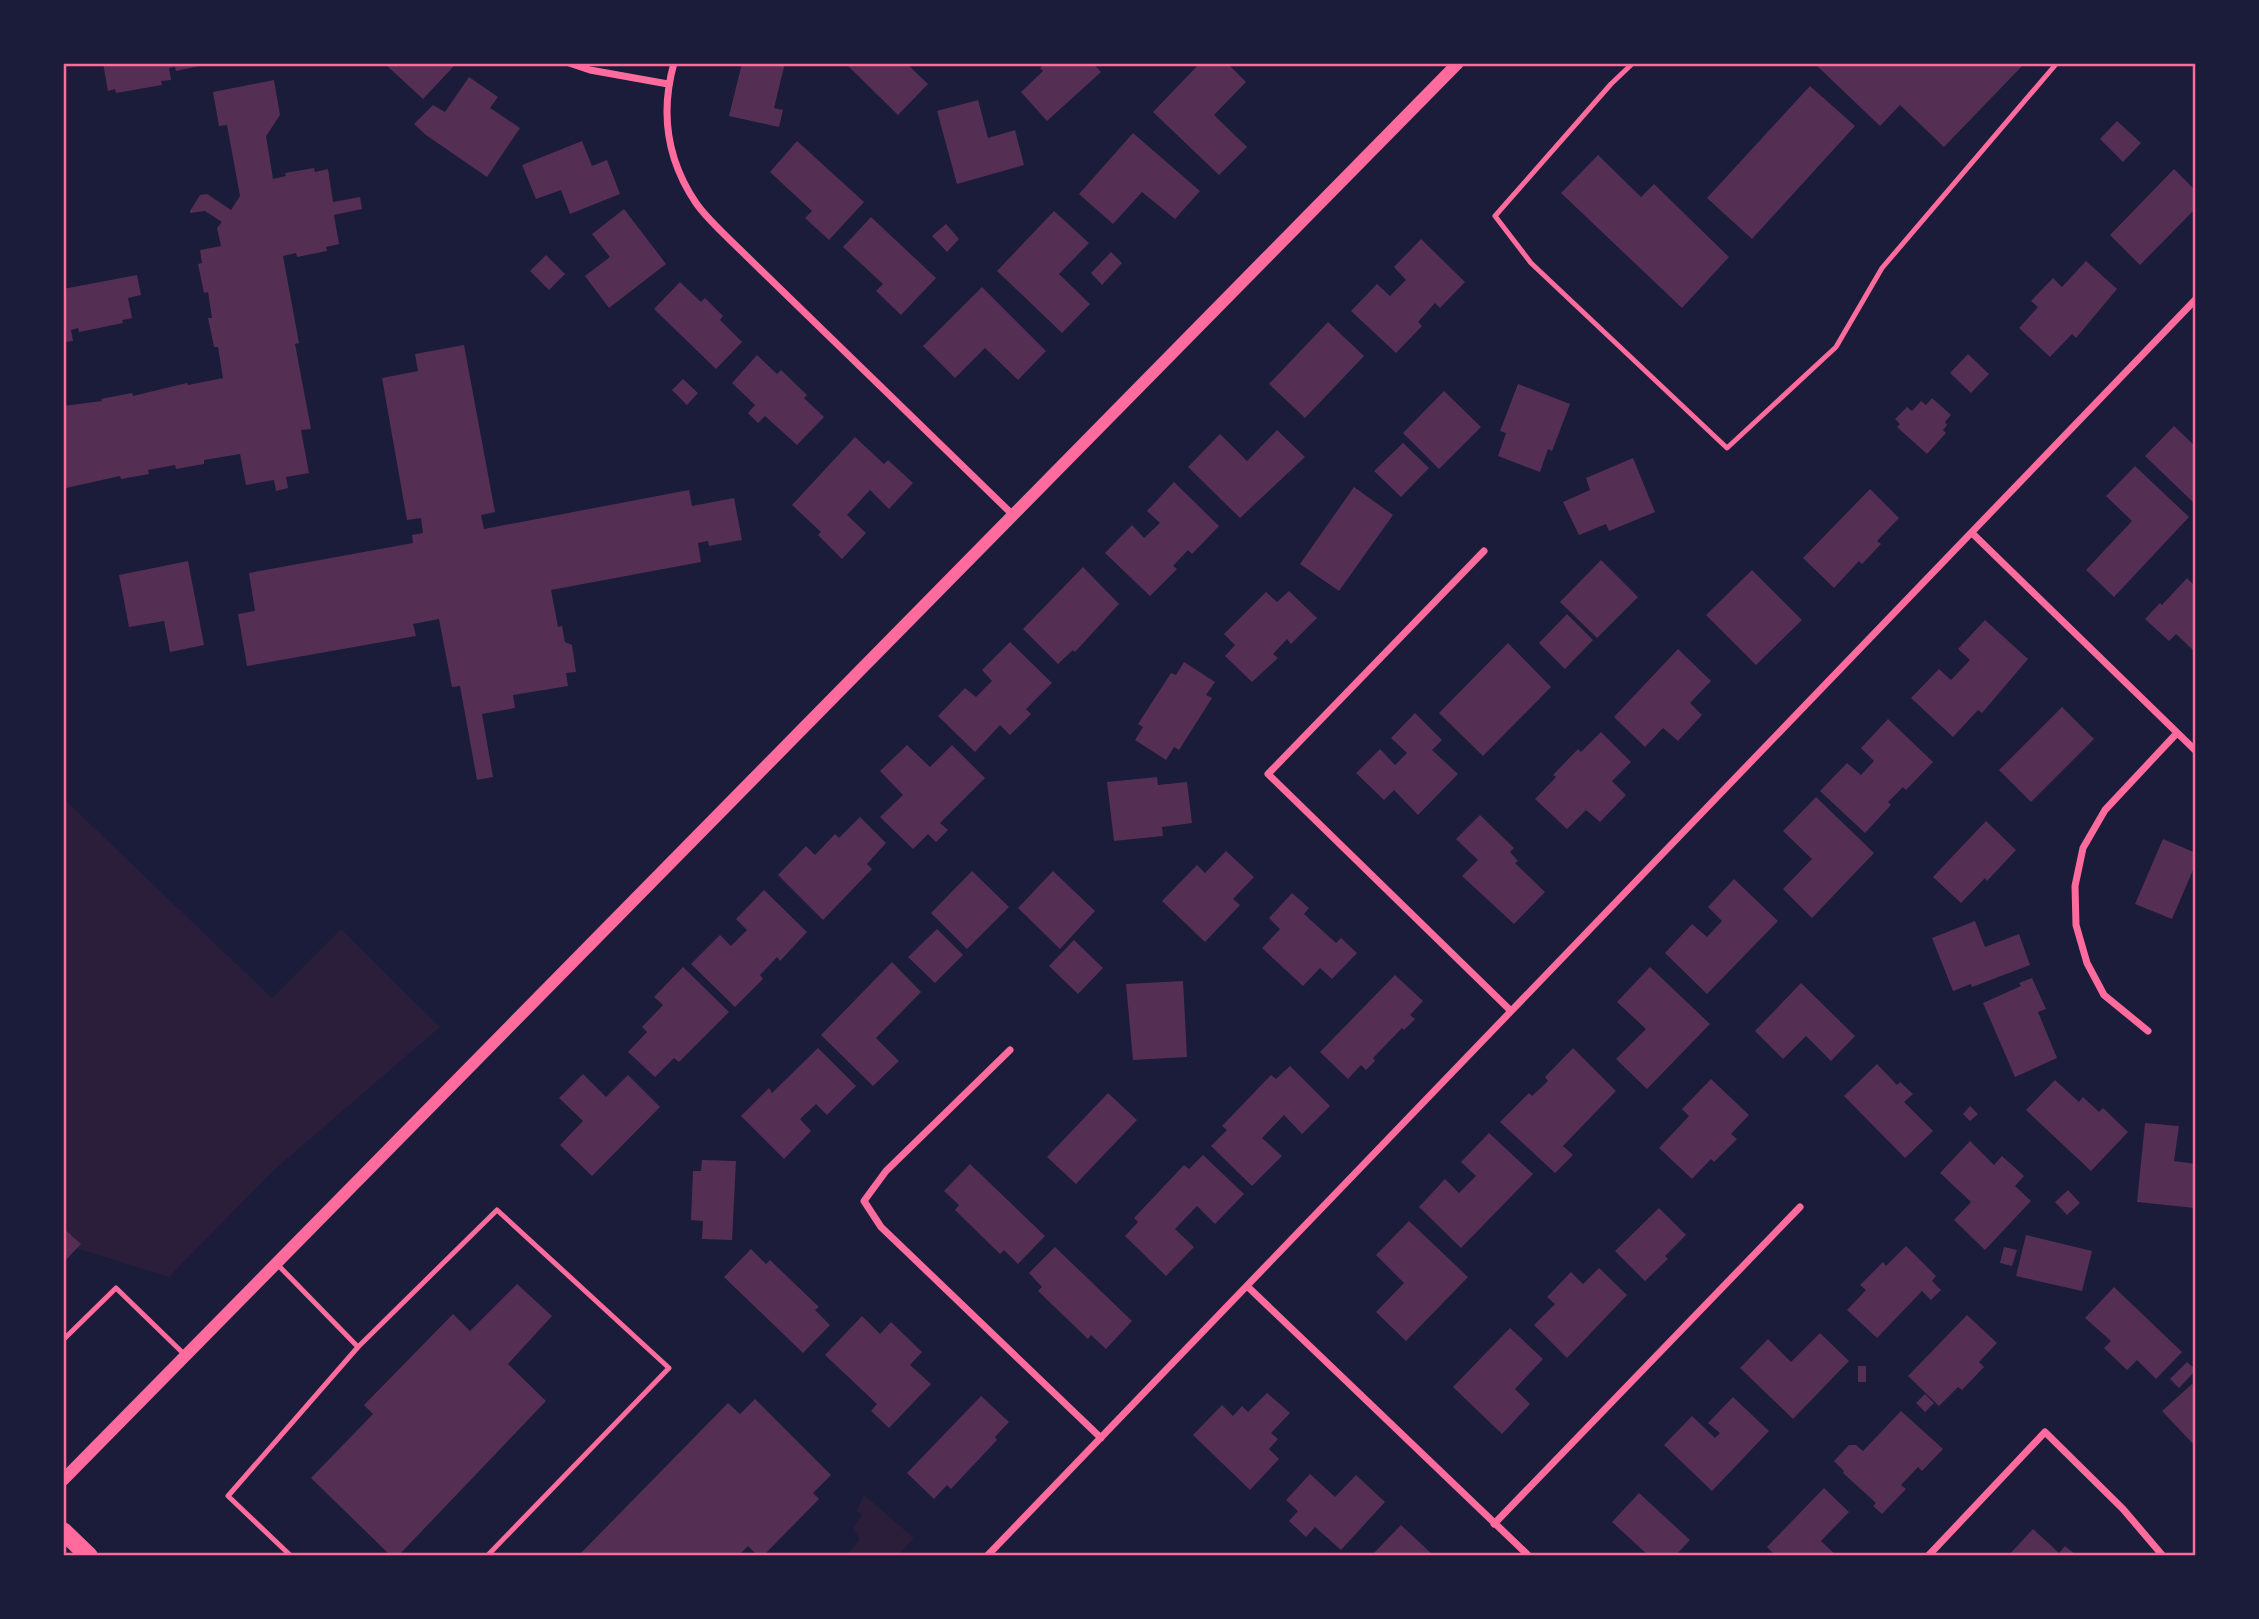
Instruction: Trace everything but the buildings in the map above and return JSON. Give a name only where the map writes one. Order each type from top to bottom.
[{"type":"main road","points":[[63,1531],[89,1556]]},
{"type":"street","points":[[569,63],[668,85]]},
{"type":"street","points":[[674,63],[668,85],[666,120],[670,149],[680,175],[697,205],[1013,516]]},
{"type":"street","points":[[63,1480],[1458,63]]},
{"type":"street","points":[[987,1556],[2196,299]]},
{"type":"street","points":[[1972,533],[2196,751]]},
{"type":"street","points":[[1484,551],[1268,774],[1511,1012]]},
{"type":"street","points":[[2148,1031],[2104,995],[2087,963],[2076,925],[2075,886],[2083,848],[2105,810],[2177,733]]},
{"type":"street","points":[[1010,1050],[886,1171],[863,1201],[881,1227],[1101,1438]]},
{"type":"street","points":[[1494,1524],[1800,1207]]},
{"type":"street","points":[[1247,1286],[1529,1556]]},
{"type":"street","points":[[1928,1556],[2046,1432],[2123,1508],[2163,1556]]},
{"type":"lane","points":[[1633,63],[1611,84],[1494,216],[1531,263],[1727,448],[1836,347],[1882,268],[2057,63]]},
{"type":"lane","points":[[291,1556],[228,1496],[358,1347],[497,1210],[669,1368],[487,1556]]},
{"type":"lane","points":[[276,1263],[358,1347]]},
{"type":"lane","points":[[63,1340],[116,1288],[185,1355]]},
{"type":"shaded area","points":[[63,798],[272,998],[341,929],[440,1027],[274,1170],[169,1277],[79,1249],[63,1233]]},
{"type":"shaded area","points":[[864,1495],[914,1538],[898,1556],[845,1556],[860,1540],[853,1528],[862,1515],[857,1510]]}]
